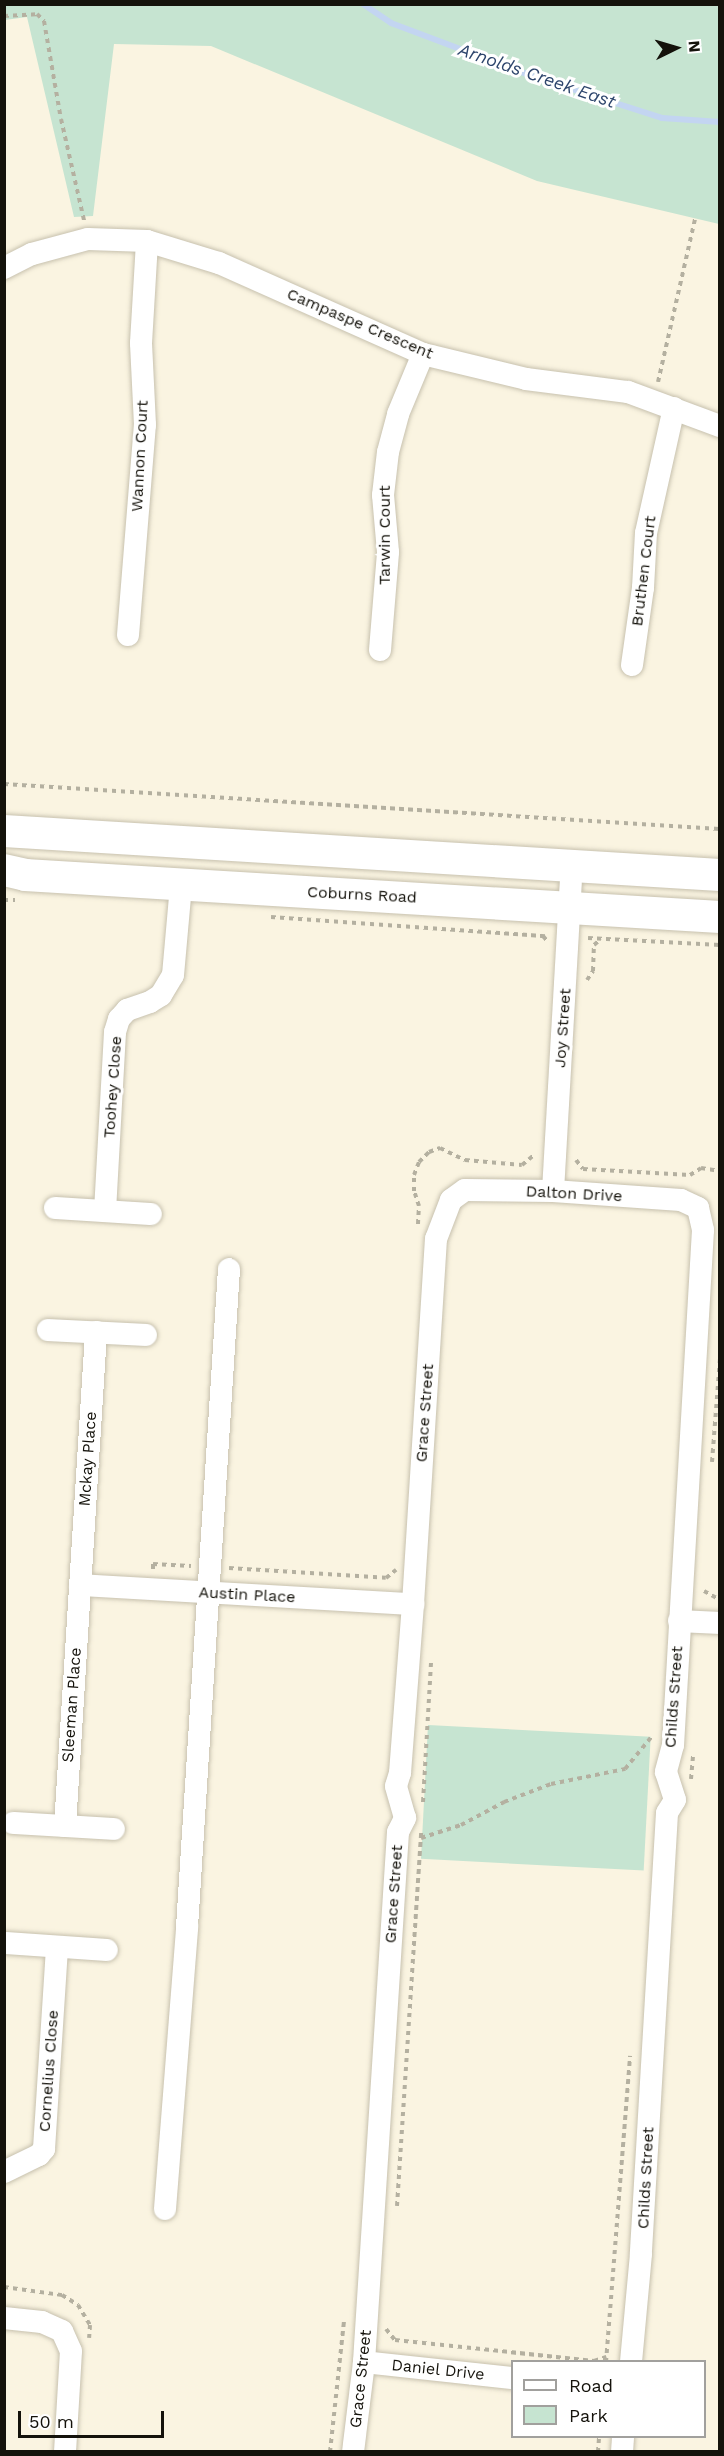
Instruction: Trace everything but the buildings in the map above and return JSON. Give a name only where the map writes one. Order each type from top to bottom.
[{"type":"street","name":"Campaspe Crescent","points":[[4,268],[32,254],[88,239],[147,241],[219,263],[423,354],[526,379],[628,392],[720,426]]},
{"type":"street","name":"Wannon Court","points":[[128,635],[144,425],[141,343],[147,241]]},
{"type":"street","name":"Tarwin Court","points":[[380,650],[388,552],[383,495],[388,452],[398,414],[423,354]]},
{"type":"street","name":"Bruthen Court","points":[[632,665],[643,588],[646,533],[664,404]]},
{"type":"street","points":[[4,831],[720,875]]},
{"type":"street","name":"Joy Street","points":[[553,1191],[572,865]]},
{"type":"street","name":"Coburns Road","points":[[4,870],[25,875],[181,885],[570,922],[720,917]]},
{"type":"street","name":"Toohey Close","points":[[105,1211],[115,1032],[119,1019],[127,1010],[150,1002],[161,995],[174,975],[181,885]]},
{"type":"street","name":"Dalton Drive","points":[[451,1200],[465,1190],[553,1191],[681,1200],[698,1208]]},
{"type":"street","name":"Grace Street","points":[[353,2451],[373,2363],[398,1832],[405,1818],[396,1786],[400,1773],[413,1604],[436,1239],[451,1200]]},
{"type":"street","points":[[55,1208],[151,1214]]},
{"type":"street","name":"Childs Street","points":[[631,2360],[641,2254],[668,1813],[675,1800],[666,1772],[673,1745],[703,1230],[698,1208]]},
{"type":"street","points":[[165,2209],[210,1593],[229,1269]]},
{"type":"street","points":[[48,1330],[146,1335]]},
{"type":"street","name":"Mckay Place","points":[[80,1585],[96,1332]]},
{"type":"street","name":"Austin Place","points":[[80,1585],[413,1604]]},
{"type":"street","name":"Sleeman Place","points":[[65,1826],[80,1585]]},
{"type":"street","points":[[679,1621],[720,1623]]},
{"type":"street","points":[[12,1823],[114,1829]]},
{"type":"street","points":[[6,1943],[107,1950]]},
{"type":"street","name":"Cornelius Close","points":[[4,2172],[39,2155],[44,2149],[57,1947]]},
{"type":"street","points":[[4,2318],[42,2322],[62,2331],[71,2351],[65,2451]]},
{"type":"street","name":"Daniel Drive","points":[[373,2363],[511,2378]]},
{"type":"path","points":[[4,16],[37,14],[44,21],[61,119],[88,239]]},
{"type":"path","points":[[664,404],[695,219]]},
{"type":"path","points":[[4,784],[720,829]]},
{"type":"path","points":[[4,900],[16,900]]},
{"type":"path","points":[[262,917],[570,922],[602,939],[720,945]]},
{"type":"path","points":[[586,991],[587,980],[593,971],[594,945],[602,939]]},
{"type":"path","points":[[571,1153],[583,1169],[690,1175],[701,1168],[720,1171]]},
{"type":"path","points":[[704,1591],[720,1600]]},
{"type":"path","points":[[423,1803],[432,1660]]},
{"type":"path","points":[[421,1838],[461,1825],[504,1802],[551,1784],[625,1769],[655,1733],[654,1744]]},
{"type":"path","points":[[396,2214],[421,1827]]},
{"type":"path","points":[[606,2359],[630,2051]]},
{"type":"path","points":[[373,2363],[386,2328],[387,2317]]},
{"type":"path","points":[[386,2328],[395,2340],[585,2360]]},
{"type":"green space","points":[[4,5],[719,5],[719,224],[537,181],[211,46],[114,44],[93,216],[74,217],[27,17],[5,20]]},
{"type":"green space","points":[[428,1725],[651,1737],[644,1870],[421,1859]]},
{"type":"waterway","name":"Arnolds Creek East","points":[[363,4],[391,23],[537,78],[662,118],[720,122]]}]
